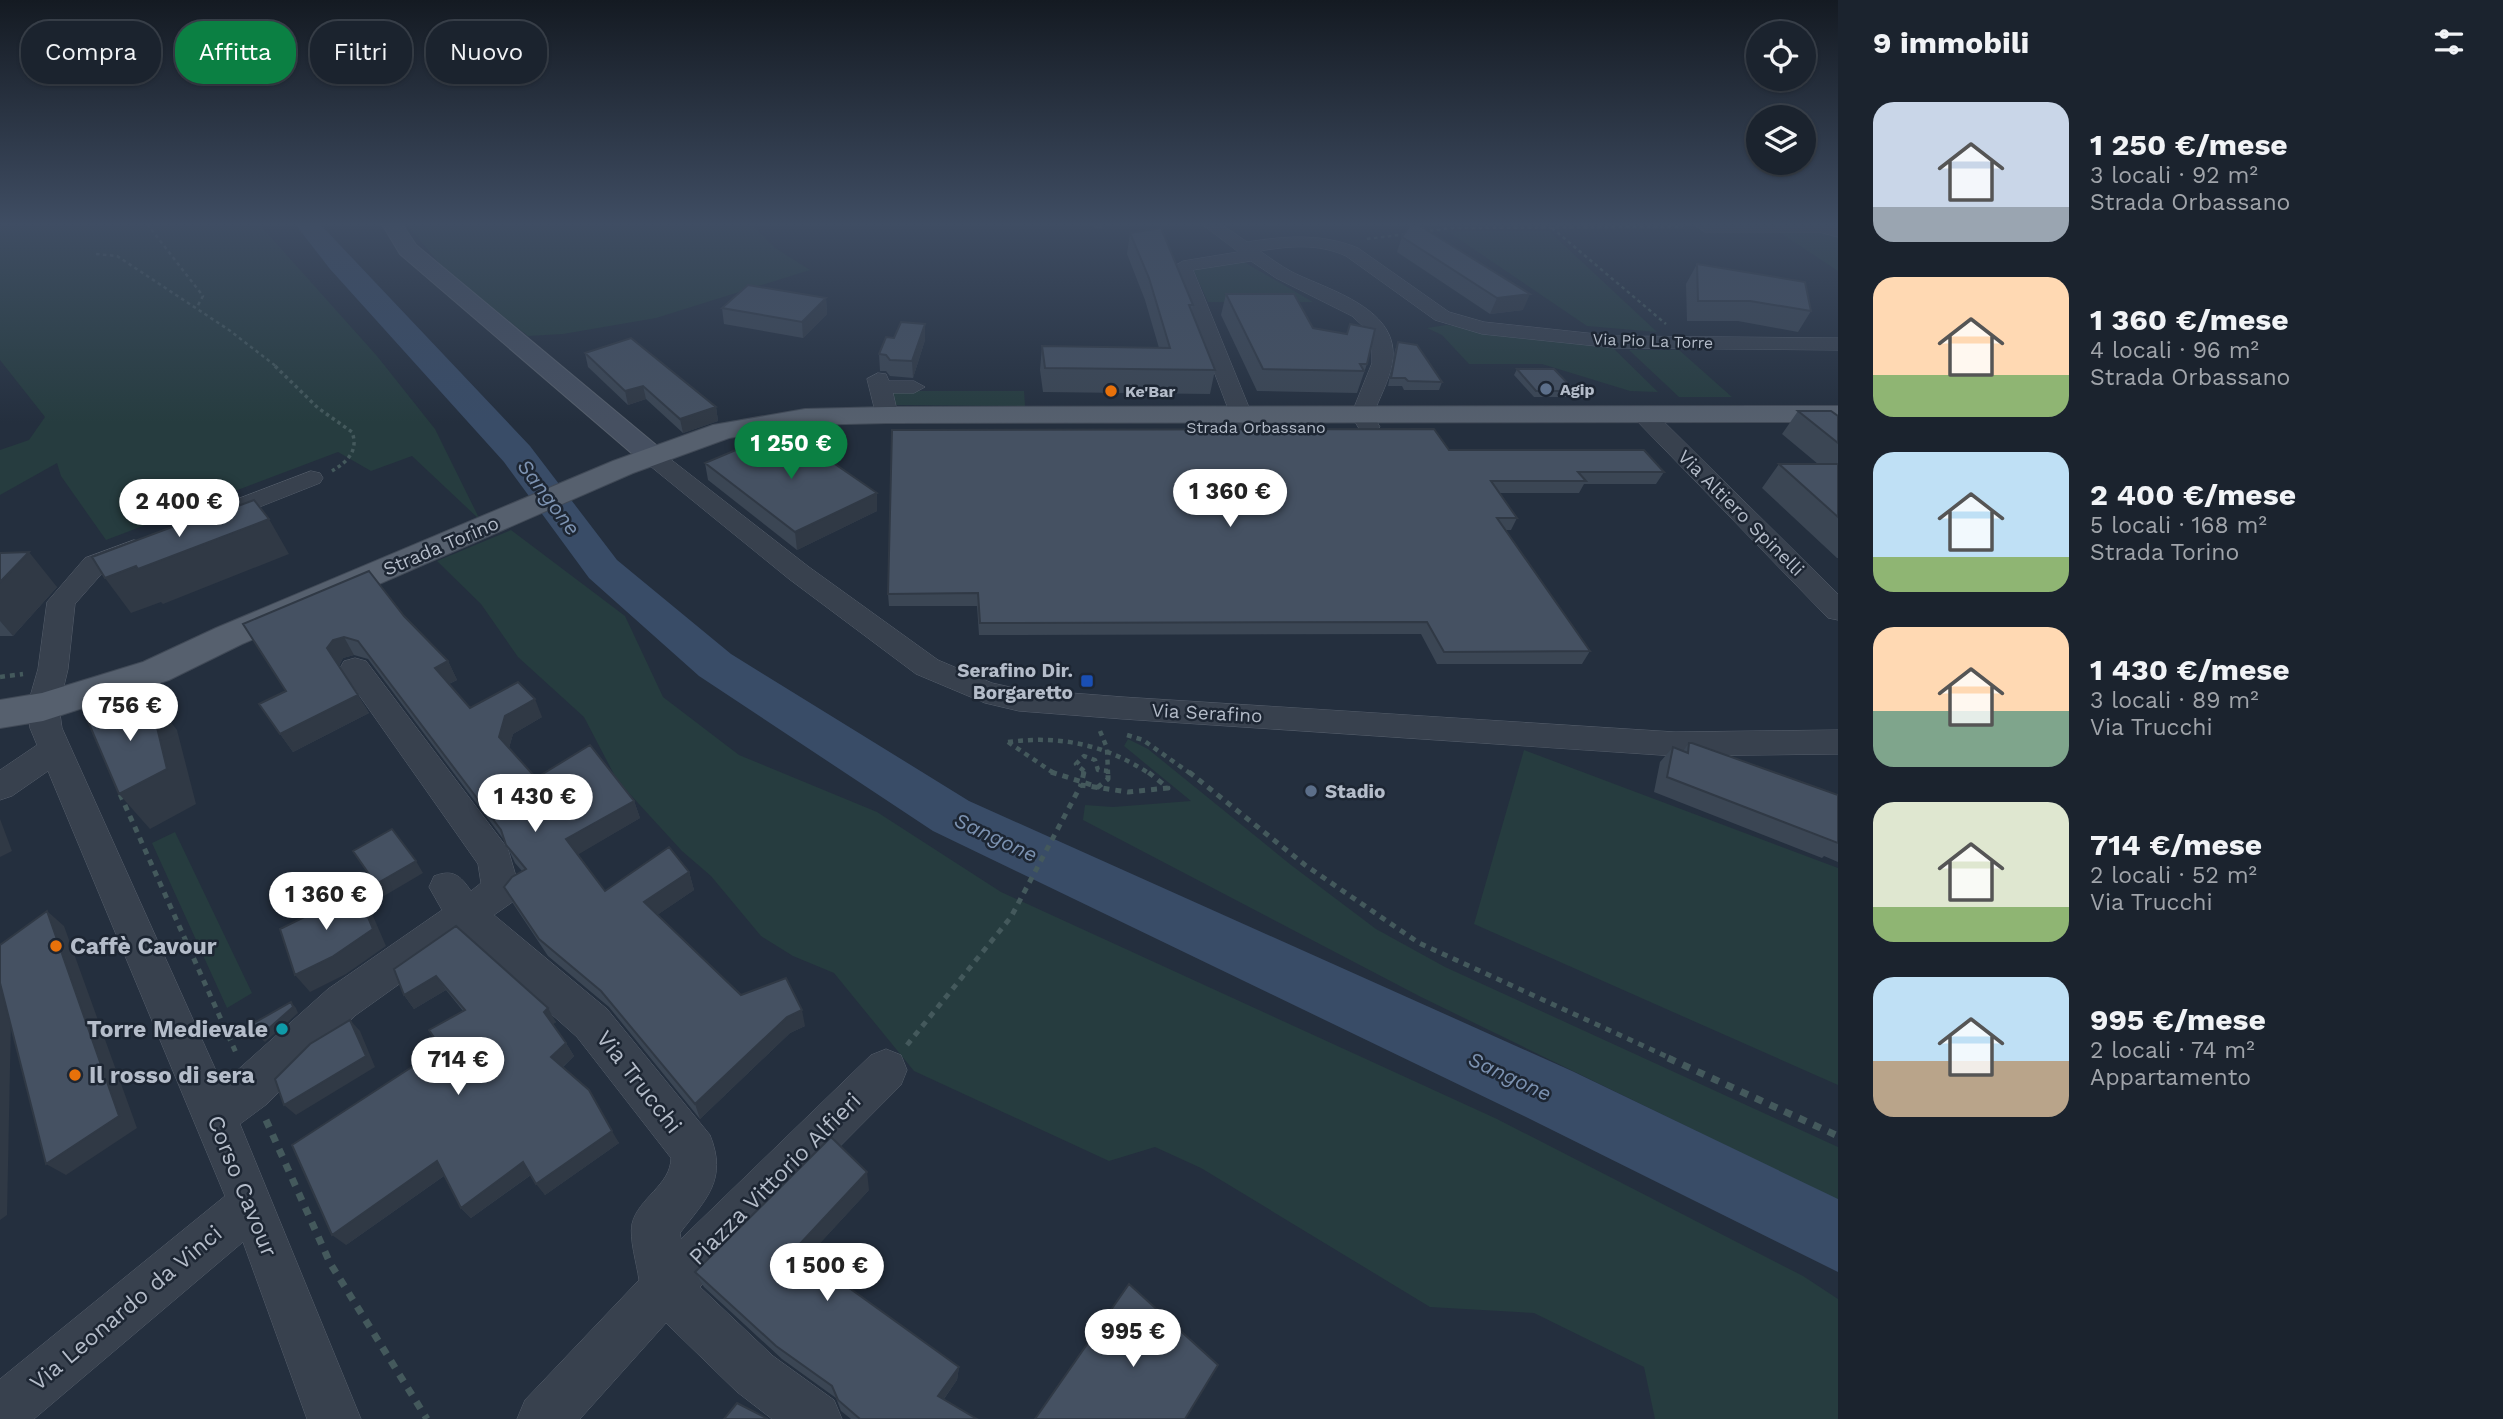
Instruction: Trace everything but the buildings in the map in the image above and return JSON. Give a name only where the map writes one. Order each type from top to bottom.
[{"type":"main road","name":"Strada Orbassano","points":[[664,453],[799,429],[829,427],[1244,421],[1649,420],[1838,414]]},
{"type":"main road","name":"Strada Orbassano","points":[[664,453],[723,431],[767,422],[887,415],[1244,421]]},
{"type":"main road","name":"Strada Orbassano","points":[[1649,420],[1838,426]]},
{"type":"main road","name":"Strada Torino","points":[[0,713],[46,695],[156,671],[229,636],[623,467],[664,453]]},
{"type":"main road","name":"Strada Torino","points":[[0,690],[46,695]]},
{"type":"street","points":[[459,290],[664,453]]},
{"type":"street","name":"Via Pio La Torre","points":[[1193,290],[1199,306]]},
{"type":"street","points":[[1314,290],[1348,307],[1373,324],[1382,345],[1382,363],[1365,421]]},
{"type":"street","name":"Via Pio La Torre","points":[[1405,290],[1442,316],[1468,326],[1615,342],[1838,344]]},
{"type":"street","points":[[1226,306],[1199,306],[1244,421]]},
{"type":"street","points":[[1308,306],[1348,307]]},
{"type":"street","points":[[887,415],[878,383],[914,387]]},
{"type":"street","name":"Via Altiero Spinelli","points":[[1649,420],[1838,611]]},
{"type":"street","name":"Via Serafino","points":[[664,453],[799,573],[927,667],[985,692],[1019,700],[1123,708],[1675,744],[1838,742]]},
{"type":"street","points":[[197,523],[311,478]]},
{"type":"street","points":[[46,695],[61,602],[96,564],[159,538]]},
{"type":"street","points":[[214,1117],[252,1089],[342,1002],[457,901],[501,890],[495,860],[355,668]]},
{"type":"street","name":"Corso Cavour","points":[[46,695],[46,728],[252,1203],[334,1419]]},
{"type":"street","points":[[0,787],[56,749]]},
{"type":"street","name":"Via Trucchi","points":[[457,901],[592,1023],[694,1151],[694,1178],[655,1226],[665,1288]]},
{"type":"street","name":"Piazza Vittorio Alfieri","points":[[544,1419],[665,1288],[886,1070]]},
{"type":"street","name":"Via Leonardo da Vinci","points":[[0,1413],[252,1203]]},
{"type":"street","points":[[665,1288],[755,1374],[816,1419]]},
{"type":"path","points":[[168,290],[197,307],[292,381],[320,411],[343,422],[354,436],[354,449],[342,465],[311,478]]},
{"type":"path","points":[[197,307],[203,296],[199,290]]},
{"type":"path","points":[[1626,290],[1690,344]]},
{"type":"path","points":[[0,677],[5,677],[0,684]]},
{"type":"path","points":[[1081,785],[1128,792],[1168,788],[1132,763],[1091,744],[1051,738],[1008,742],[1043,769],[1071,782],[1098,787],[1108,779],[1108,771],[1106,741],[1100,731]]},
{"type":"path","points":[[886,1070],[954,990],[1011,916],[1081,785],[1084,771],[1076,764],[1084,756],[1095,760],[1098,770],[1108,771]]},
{"type":"green space","points":[[0,290],[318,290],[377,356],[435,429],[480,520],[412,456],[371,471],[338,452],[106,540],[61,476],[57,463],[0,495],[0,450],[29,440],[45,417],[0,360]]},
{"type":"green space","points":[[470,290],[745,290],[656,318],[563,334],[528,336]]},
{"type":"green space","points":[[1203,290],[1293,290],[1313,302],[1208,302]]},
{"type":"green space","points":[[1534,290],[1612,290],[1657,332],[1587,326]]},
{"type":"green space","points":[[1446,325],[1611,346],[1658,392],[1630,391],[1542,364],[1469,364],[1442,335],[1427,328]]},
{"type":"green space","points":[[1629,350],[1679,350],[1732,397],[1679,397]]},
{"type":"green space","points":[[884,391],[1024,391],[1025,406],[891,405]]},
{"type":"green space","points":[[511,530],[625,616],[663,697],[739,755],[877,812],[1001,892],[1497,1119],[1803,1276],[1838,1299],[1838,1419],[1655,1419],[1644,1367],[1534,1313],[1430,1307],[1201,1168],[1155,1147],[1109,1161],[914,1071],[834,973],[793,956],[761,936],[711,876],[682,851],[617,780],[584,717],[518,657],[481,604],[437,561]]},
{"type":"green space","points":[[1128,739],[1148,749],[1291,865],[1376,929],[1445,967],[1838,1147],[1838,1200],[1421,997],[1083,820],[1085,805],[1113,807],[1191,801],[1124,746]]},
{"type":"green space","points":[[1524,750],[1838,868],[1838,1085],[1474,924]]},
{"type":"green space","points":[[175,832],[252,993],[227,1008],[152,843]]},
{"type":"waterway","name":"Sangone","points":[[364,290],[517,454],[603,569],[715,665],[951,816],[1549,1094],[1838,1236]]},
{"type":"place","name":"Agip","points":[[1546,389]]},
{"type":"place","name":"Ke'Bar","points":[[1111,391]]},
{"type":"place","name":"Serafino Dir. Borgaretto","points":[[1087,681]]},
{"type":"place","name":"Stadio","points":[[1311,791]]},
{"type":"place","name":"Caffè Cavour","points":[[56,946]]},
{"type":"place","name":"Torre Medievale","points":[[282,1029]]},
{"type":"place","name":"Il rosso di sera","points":[[75,1075]]}]
